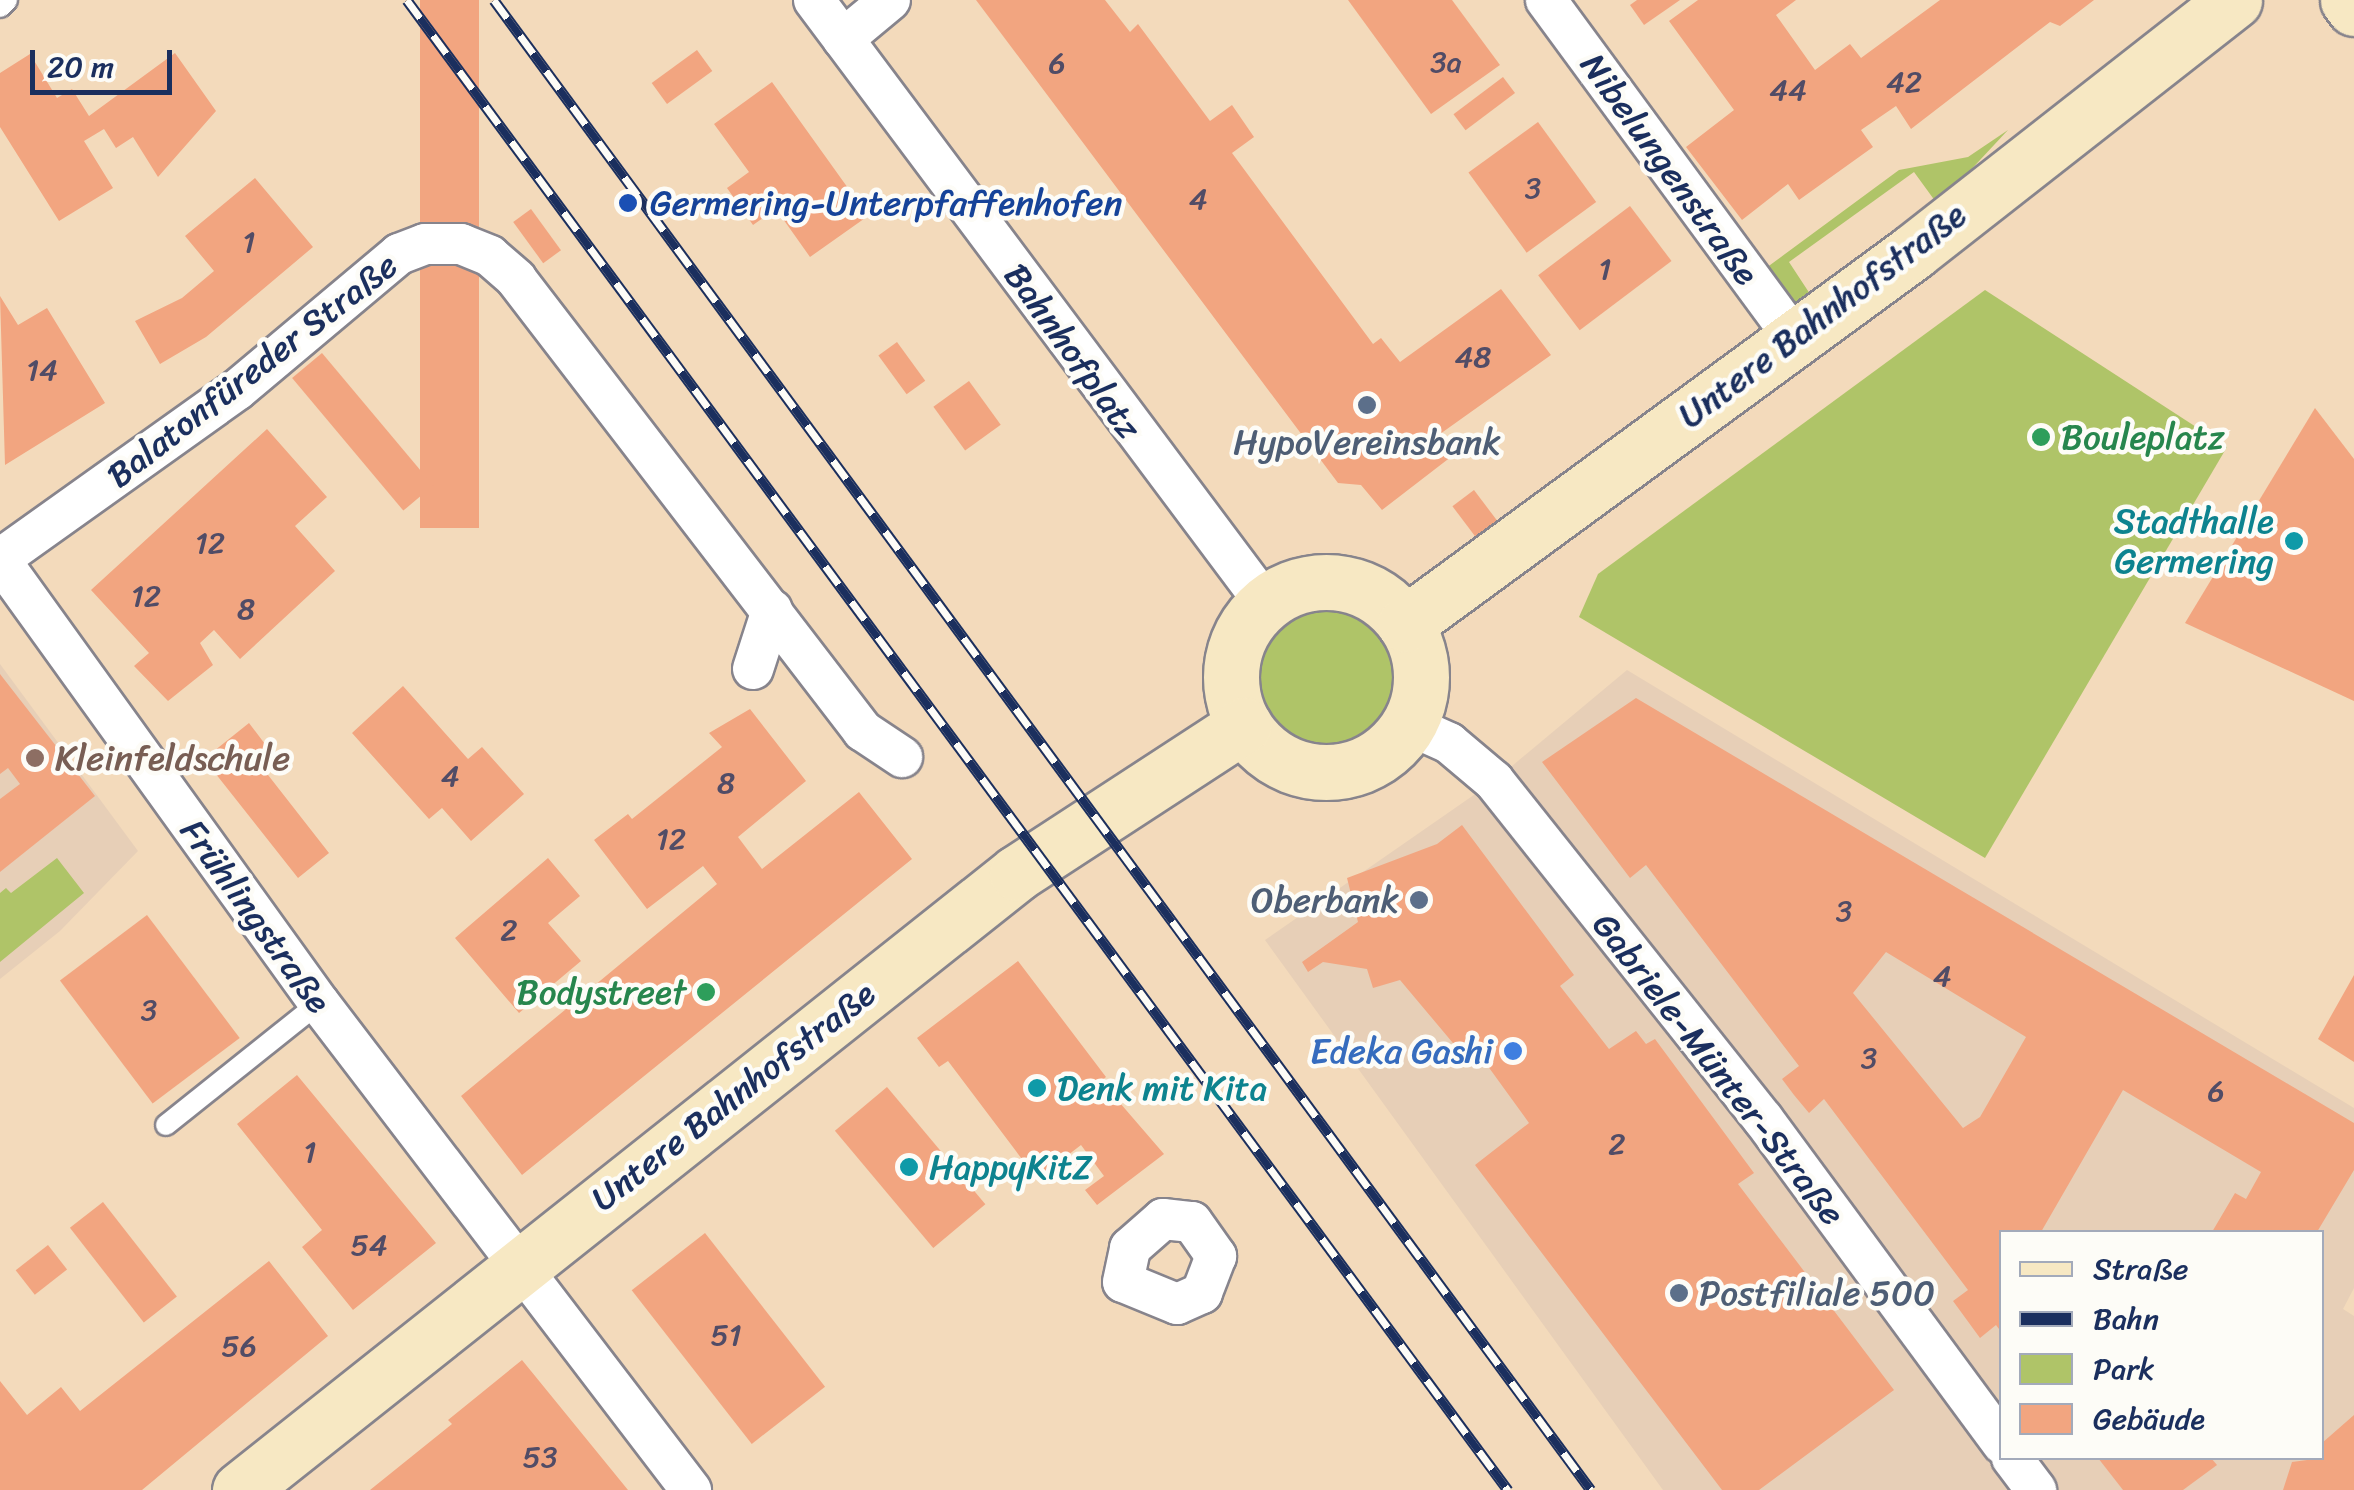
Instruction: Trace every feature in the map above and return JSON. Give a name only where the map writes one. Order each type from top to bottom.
[{"type":"street","name":"Bahnhofplatz","points":[[814,0],[1265,603]]},
{"type":"street","points":[[843,39],[890,0]]},
{"type":"street","name":"Nibelungenstraße","points":[[1546,0],[1794,338]]},
{"type":"street","name":"Untere Bahnhofstraße","points":[[1406,624],[1794,338],[2234,0]]},
{"type":"street","points":[[2348,0],[2354,8]]},
{"type":"street","name":"Balatonfüreder Straße","points":[[0,560],[237,390],[398,254],[425,244],[460,244],[490,256],[516,279],[863,730],[902,757]]},
{"type":"street","name":"Frühlingstraße","points":[[0,560],[319,1003],[691,1490]]},
{"type":"street","points":[[1323,581],[1356,586],[1406,624],[1422,676],[1408,725],[1365,764],[1312,772],[1262,748],[1244,725],[1231,674],[1235,648],[1265,603],[1292,587],[1323,581]]},
{"type":"street","points":[[753,669],[772,610]]},
{"type":"street","name":"Untere Bahnhofstraße","points":[[240,1490],[1018,873],[1244,725]]},
{"type":"street","name":"Gabriele-Münter-Straße","points":[[1408,725],[1449,743],[1494,781],[1763,1118],[1999,1439]]},
{"type":"street","points":[[2014,1460],[2036,1490]]},
{"type":"lane","points":[[0,7],[7,0]]},
{"type":"lane","points":[[166,1125],[319,1003]]},
{"type":"shaded area","name":"Kleinfeldschule","points":[[0,664],[138,851],[60,931],[0,979]]},
{"type":"shaded area","points":[[1627,670],[2354,1108],[2354,1288],[2343,1309],[2354,1316],[2354,1490],[1663,1490],[1265,940],[1494,781]]},
{"type":"green space","points":[[2008,130],[1938,205],[1914,172],[1789,262],[1812,297],[1787,315],[1766,268],[1899,170],[1968,157]]},
{"type":"green space","points":[[1985,290],[2227,447],[1985,858],[1579,617],[1598,574]]},
{"type":"green space","points":[[1329,604],[1357,609],[1382,625],[1398,650],[1403,678],[1398,706],[1382,731],[1357,747],[1329,752],[1301,747],[1276,731],[1260,706],[1255,678],[1260,650],[1276,625],[1301,609]]},
{"type":"green space","points":[[57,858],[84,893],[0,962],[0,893],[6,888],[11,893]]},
{"type":"building","points":[[420,0],[479,0],[479,528],[420,528]]},
{"type":"building","points":[[976,0],[1105,0],[1130,32],[1138,24],[1210,121],[1232,105],[1254,137],[1232,153],[1373,344],[1381,338],[1400,362],[1501,289],[1551,355],[1440,434],[1456,453],[1382,510],[1361,485],[1338,483]]},
{"type":"building","points":[[1348,0],[1452,0],[1500,65],[1431,114]]},
{"type":"building","points":[[1637,0],[1680,0],[1644,25],[1630,5]]},
{"type":"building","points":[[1698,0],[1796,0],[1776,15],[1815,70],[1850,44],[1861,58],[1940,0],[2094,0],[2060,26],[2050,22],[1911,129],[1896,106],[1861,130],[1873,147],[1799,200],[1788,184],[1742,220],[1686,147],[1734,110],[1669,21]]},
{"type":"building","points":[[697,50],[712,71],[667,104],[652,83]]},
{"type":"building","points":[[175,53],[216,111],[158,177],[133,137],[116,148],[104,129],[84,141],[113,188],[59,221],[0,127],[0,73],[30,54],[57,98],[72,89],[89,116]]},
{"type":"building","points":[[1503,77],[1515,93],[1466,130],[1453,114]]},
{"type":"building","points":[[772,82],[868,216],[810,257],[776,209],[753,225],[727,188],[749,172],[714,124]]},
{"type":"building","points":[[1538,122],[1596,202],[1527,253],[1468,173]]},
{"type":"building","points":[[255,178],[313,247],[206,337],[160,364],[135,321],[182,298],[214,271],[185,236]]},
{"type":"building","points":[[1630,206],[1672,261],[1580,330],[1538,275]]},
{"type":"building","points":[[531,209],[561,250],[543,263],[513,222]]},
{"type":"building","points":[[0,296],[18,325],[47,308],[105,403],[5,465]]},
{"type":"building","points":[[897,342],[925,381],[907,394],[878,356]]},
{"type":"building","points":[[322,353],[433,486],[403,511],[292,378]]},
{"type":"building","points":[[969,381],[1001,425],[965,451],[933,407]]},
{"type":"building","name":"Stadthalle Germering","points":[[2315,408],[2354,459],[2354,701],[2185,623]]},
{"type":"building","points":[[267,429],[327,497],[295,526],[335,571],[240,659],[214,630],[200,643],[213,665],[168,701],[134,666],[149,653],[91,590]]},
{"type":"building","points":[[1474,490],[1500,524],[1478,541],[1452,506]]},
{"type":"building","points":[[0,674],[95,796],[0,872],[0,799],[20,784],[8,768],[0,774]]},
{"type":"building","points":[[403,686],[468,759],[482,747],[524,794],[471,841],[442,808],[429,819],[352,733]]},
{"type":"building","points":[[1636,698],[2354,1123],[2354,1170],[2318,1230],[2213,1230],[2235,1193],[2246,1199],[2261,1172],[2123,1090],[2042,1230],[1999,1230],[1999,1329],[1996,1325],[1980,1338],[1953,1301],[1968,1290],[1824,1099],[1809,1113],[1782,1079],[1799,1066],[1646,865],[1630,878],[1542,762]],"holes":[[[1886,952],[2026,1037],[1980,1117],[1963,1128],[1853,993]]]},
{"type":"building","points":[[750,709],[806,781],[738,837],[762,869],[859,792],[912,859],[522,1175],[461,1096],[717,884],[703,866],[647,909],[594,840],[628,814],[632,819],[722,747],[709,733]]},
{"type":"building","points":[[249,723],[274,756],[261,766],[329,853],[298,878],[204,759]]},
{"type":"building","points":[[1462,825],[1574,975],[1560,986],[1609,1049],[1636,1031],[1646,1044],[1655,1039],[1754,1173],[1738,1184],[1894,1390],[1759,1490],[1722,1490],[1475,1165],[1529,1123],[1474,1047],[1463,1055],[1400,980],[1373,988],[1367,969],[1323,962],[1308,972],[1302,962],[1358,922],[1347,878],[1437,844]]},
{"type":"building","points":[[548,858],[580,896],[548,923],[581,961],[519,1013],[455,938]]},
{"type":"building","points":[[147,915],[240,1038],[153,1104],[60,981]]},
{"type":"building","name":"Denk mit Kita","points":[[1018,961],[1106,1077],[1101,1081],[1164,1154],[1097,1205],[1085,1190],[1104,1176],[1081,1145],[1037,1179],[948,1061],[939,1067],[917,1038]]},
{"type":"building","points":[[2354,975],[2354,1062],[2318,1039]]},
{"type":"building","points":[[297,1075],[436,1243],[353,1310],[302,1247],[322,1230],[237,1124]]},
{"type":"building","name":"HappyKitZ","points":[[887,1087],[985,1204],[933,1248],[835,1131]]},
{"type":"building","points":[[103,1202],[177,1297],[144,1322],[70,1228]]},
{"type":"building","points":[[705,1233],[825,1387],[752,1444],[632,1290]]},
{"type":"building","points":[[48,1245],[67,1269],[35,1295],[16,1270]]},
{"type":"building","points":[[269,1261],[328,1336],[142,1490],[0,1490],[0,1381],[27,1415],[61,1387],[80,1411]]},
{"type":"building","points":[[522,1360],[628,1490],[370,1490],[452,1424],[448,1420]]},
{"type":"building","points":[[2354,1415],[2354,1490],[2283,1490],[2292,1462],[2324,1460],[2324,1441]]},
{"type":"building","points":[[2100,1460],[2213,1460],[2217,1465],[2183,1490],[2123,1490]]},
{"type":"railway","points":[[407,0],[1508,1490]]},
{"type":"railway","points":[[494,0],[1591,1490]]},
{"type":"place","name":"Germering-Unterpfaffenhofen","points":[[628,203]]},
{"type":"place","name":"HypoVereinsbank","points":[[1367,405]]},
{"type":"place","name":"Bouleplatz","points":[[2041,437]]},
{"type":"place","name":"Stadthalle Germering","points":[[2294,541]]},
{"type":"place","name":"Kleinfeldschule","points":[[35,758]]},
{"type":"place","name":"Oberbank","points":[[1419,900]]},
{"type":"place","name":"Bodystreet","points":[[706,992]]},
{"type":"place","name":"Edeka Gashi","points":[[1513,1051]]},
{"type":"place","name":"Denk mit Kita","points":[[1037,1088]]},
{"type":"place","name":"HappyKitZ","points":[[909,1167]]},
{"type":"place","name":"Postfiliale 500","points":[[1679,1293]]}]
